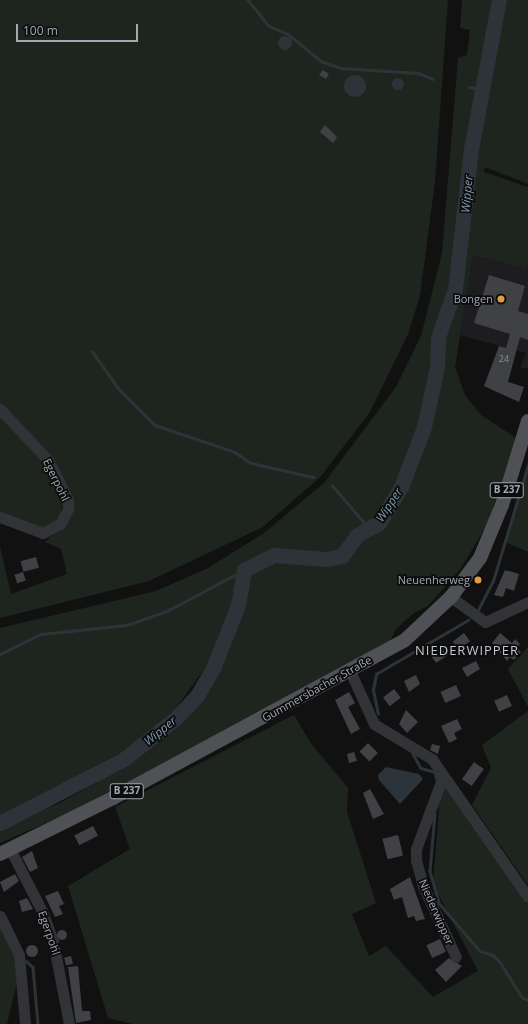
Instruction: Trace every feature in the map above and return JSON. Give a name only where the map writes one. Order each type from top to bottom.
[{"type":"main road","name":"Gummersbacher Straße","points":[[5,851],[113,798],[405,640],[451,598],[472,571],[490,538],[528,421]]},
{"type":"street","name":"Egerpohl","points":[[0,409],[48,460],[68,500],[68,509],[61,523],[43,533],[0,517]]},
{"type":"street","points":[[451,598],[485,622],[527,605]]},
{"type":"street","points":[[350,671],[374,724],[432,759],[528,897]]},
{"type":"street","name":"Niederwipper","points":[[443,776],[416,849],[416,860],[423,886],[456,957]]},
{"type":"street","name":"Egerpohl","points":[[5,851],[42,911],[53,941],[69,1024]]},
{"type":"street","points":[[0,916],[18,955],[25,1024]]},
{"type":"shaded area","points":[[0,0],[448,0],[435,181],[420,296],[408,334],[370,412],[321,476],[263,527],[149,581],[0,618],[0,546],[11,594],[67,574],[61,549],[45,542],[65,523],[74,502],[51,459],[0,407]]},
{"type":"shaded area","points":[[462,0],[492,0],[490,75],[502,20],[502,0],[528,0],[528,184],[485,167],[484,172],[528,187],[528,264],[526,269],[473,255],[455,367],[465,395],[481,415],[516,438],[488,523],[461,568],[428,606],[414,613],[396,629],[391,640],[287,700],[66,814],[0,843],[0,827],[60,803],[136,760],[180,722],[221,662],[249,585],[237,586],[235,607],[210,661],[168,719],[120,753],[0,817],[0,628],[156,591],[208,568],[264,533],[324,483],[396,387],[421,336],[442,253],[458,58],[467,55],[470,30],[460,28]]},
{"type":"shaded area","points":[[285,36],[290,38],[292,43],[290,48],[285,50],[280,48],[278,43],[280,38]]},
{"type":"shaded area","points":[[355,75],[363,78],[366,86],[363,94],[355,97],[347,94],[344,86],[347,78]]},
{"type":"shaded area","points":[[396,78],[400,78],[404,84],[400,90],[396,90],[392,86],[392,82]]},
{"type":"shaded area","points":[[473,255],[526,269],[528,264],[528,369],[520,367],[526,353],[460,335]]},
{"type":"shaded area","points":[[0,414],[44,462],[64,500],[59,522],[44,529],[0,512]]},
{"type":"shaded area","points":[[528,462],[528,552],[505,542]]},
{"type":"shaded area","points":[[528,647],[528,707],[508,669]]},
{"type":"shaded area","points":[[528,711],[528,885],[472,805],[491,768],[482,745]]},
{"type":"shaded area","points":[[294,715],[310,742],[348,788],[347,812],[376,903],[352,914],[369,956],[386,946],[433,997],[478,971],[433,884],[440,796],[447,785],[528,902],[528,1024],[133,1024],[108,1018],[68,886],[130,849],[115,807]]},
{"type":"shaded area","points":[[386,767],[419,774],[423,779],[400,804],[379,780],[378,775]]},
{"type":"shaded area","points":[[0,921],[15,956],[17,982],[7,1024],[0,1024]]},
{"type":"building","points":[[323,70],[329,74],[326,79],[319,75]]},
{"type":"building","points":[[325,125],[337,137],[333,143],[320,132]]},
{"type":"building","name":"Bongen","points":[[489,275],[525,286],[518,311],[528,314],[528,340],[520,337],[508,382],[524,387],[519,402],[484,386],[499,346],[506,348],[510,334],[474,323]]},
{"type":"building","points":[[36,557],[39,568],[23,572],[21,561]]},
{"type":"building","points":[[505,570],[519,574],[514,591],[506,588],[503,597],[494,595]]},
{"type":"building","points":[[23,572],[26,581],[17,583],[14,575]]},
{"type":"building","points":[[464,633],[470,641],[459,649],[453,641]]},
{"type":"building","points":[[500,633],[512,643],[515,639],[520,644],[517,648],[521,652],[514,660],[510,657],[507,661],[492,643]]},
{"type":"building","points":[[439,644],[447,656],[436,663],[428,651]]},
{"type":"building","points":[[476,661],[480,669],[467,677],[462,668]]},
{"type":"building","points":[[416,675],[420,684],[409,692],[404,681]]},
{"type":"building","points":[[456,685],[461,696],[445,703],[440,692]]},
{"type":"building","points":[[394,689],[401,698],[390,706],[383,698]]},
{"type":"building","points":[[349,692],[355,703],[348,707],[360,729],[351,734],[335,700]]},
{"type":"building","points":[[507,695],[512,706],[499,712],[494,701]]},
{"type":"building","points":[[406,710],[418,722],[407,733],[399,724]]},
{"type":"building","points":[[457,719],[462,729],[454,733],[457,739],[449,743],[441,726]]},
{"type":"building","points":[[368,743],[378,753],[369,761],[360,751]]},
{"type":"building","points":[[432,744],[440,746],[438,754],[430,750]]},
{"type":"building","points":[[354,752],[357,761],[349,763],[347,754]]},
{"type":"building","points":[[474,762],[484,769],[472,786],[462,779]]},
{"type":"building","points":[[370,789],[384,814],[373,819],[363,793]]},
{"type":"building","points":[[93,826],[98,836],[79,845],[74,836]]},
{"type":"building","points":[[398,835],[403,855],[388,859],[382,839]]},
{"type":"building","points":[[32,851],[38,868],[30,872],[22,857]]},
{"type":"building","points":[[15,874],[19,881],[4,892],[0,882]]},
{"type":"building","points":[[410,877],[425,919],[416,921],[414,916],[408,918],[402,897],[394,900],[390,889]]},
{"type":"building","points":[[58,891],[64,904],[59,906],[63,914],[55,917],[45,896]]},
{"type":"building","points":[[27,898],[33,909],[22,912],[19,901]]},
{"type":"building","points":[[60,930],[64,930],[66,931],[66,939],[60,940],[57,937],[57,933]]},
{"type":"building","points":[[440,939],[446,952],[432,958],[426,945]]},
{"type":"building","points":[[30,945],[34,945],[38,951],[34,957],[30,957],[26,953],[26,949]]},
{"type":"building","points":[[71,956],[73,964],[66,965],[64,958]]},
{"type":"building","points":[[449,958],[462,966],[446,982],[435,970]]},
{"type":"building","points":[[78,966],[82,1011],[90,1011],[91,1020],[76,1023],[68,967]]},
{"type":"waterway","points":[[248,0],[269,26],[288,34],[321,61],[341,68],[418,73],[433,79]]},
{"type":"waterway","name":"Wipper","points":[[0,823],[124,759],[176,718],[198,694],[214,666],[238,605],[244,570],[274,555],[326,559],[342,556],[357,535],[379,523],[401,487],[424,427],[437,367],[438,337],[455,289],[471,149],[499,0]]},
{"type":"waterway","points":[[469,87],[483,89]]},
{"type":"waterway","points":[[92,351],[119,389],[155,425],[235,452],[251,463],[313,477]]},
{"type":"waterway","points":[[478,610],[493,581],[528,465]]},
{"type":"waterway","points":[[332,485],[370,529]]},
{"type":"waterway","points":[[0,654],[41,634],[127,625],[167,611],[244,570]]},
{"type":"waterway","points":[[378,714],[373,690],[376,674],[468,620]]},
{"type":"waterway","points":[[412,752],[421,768],[435,772],[437,780]]},
{"type":"waterway","points":[[435,813],[430,871],[439,903],[480,951],[493,955],[500,962],[522,997],[528,1000]]},
{"type":"waterway","points":[[26,961],[33,967],[38,1024]]},
{"type":"place","name":"Bongen","points":[[501,299]]},
{"type":"place","name":"Neuenherweg","points":[[478,580]]},
{"type":"district","name":"NIEDERWIPPER","points":[[467,650]]}]
